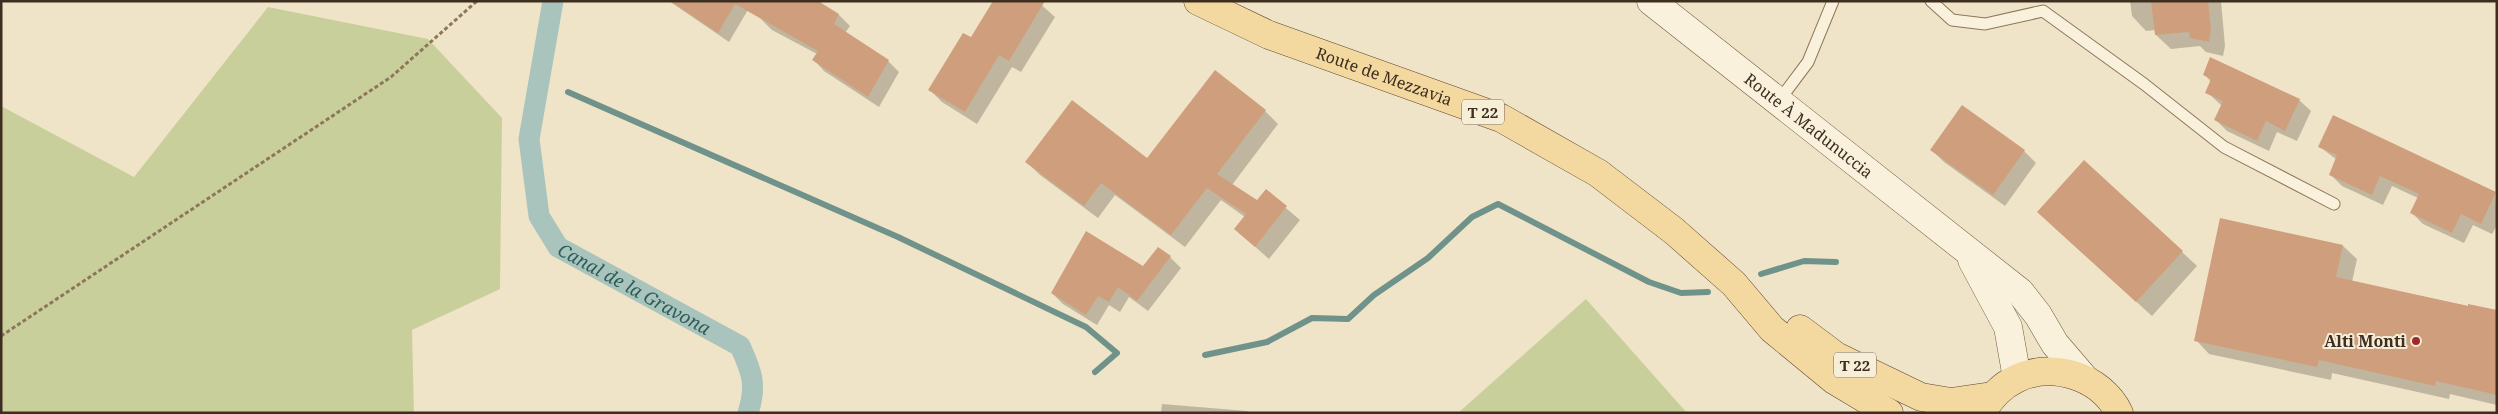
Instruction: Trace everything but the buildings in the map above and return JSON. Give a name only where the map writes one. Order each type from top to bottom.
[{"type":"main road","name":"Route de Mezzavia","points":[[1198,1],[1269,35],[1501,118],[1598,173],[1674,231],[1734,284],[1772,329],[1834,380],[1890,413]]},
{"type":"main road","name":"Route À Madunuccia","points":[[1651,1],[2020,292],[2038,315],[2055,344],[2085,379]]},
{"type":"main road","name":"Route À Madunuccia","points":[[1967,250],[2008,327],[2017,378]]},
{"type":"main road","name":"Route de Mezzavia","points":[[1734,284],[1782,315],[1836,356],[1921,398],[1987,405]]},
{"type":"main road","points":[[1987,405],[2017,378],[2040,372],[2063,372],[2085,379],[2100,389],[2124,411]]},
{"type":"lane","points":[[1778,102],[1808,62],[1833,1]]},
{"type":"lane","points":[[1931,1],[1952,20],[1984,24],[2043,11],[2144,84],[2224,147],[2334,204]]},
{"type":"path","points":[[1,336],[391,77],[477,1]]},
{"type":"green space","points":[[268,7],[428,39],[502,118],[500,289],[412,330],[414,413],[1,413],[1,106],[134,177]]},
{"type":"green space","points":[[1586,299],[1687,413],[1458,413]]},
{"type":"waterway","name":"Canal de la Gravona","points":[[553,1],[529,139],[539,216],[558,247],[740,346],[748,364],[753,386],[748,413]]},
{"type":"waterway","points":[[568,92],[898,237],[1086,327],[1117,353],[1095,372]]},
{"type":"waterway","points":[[1205,355],[1267,342],[1312,318],[1348,319],[1374,295],[1428,258],[1472,217],[1498,204],[1649,282],[1681,293],[1708,292]]},
{"type":"waterway","points":[[1761,274],[1804,261],[1836,262]]},
{"type":"place","name":"Alti Monti","points":[[2416,341]]}]
